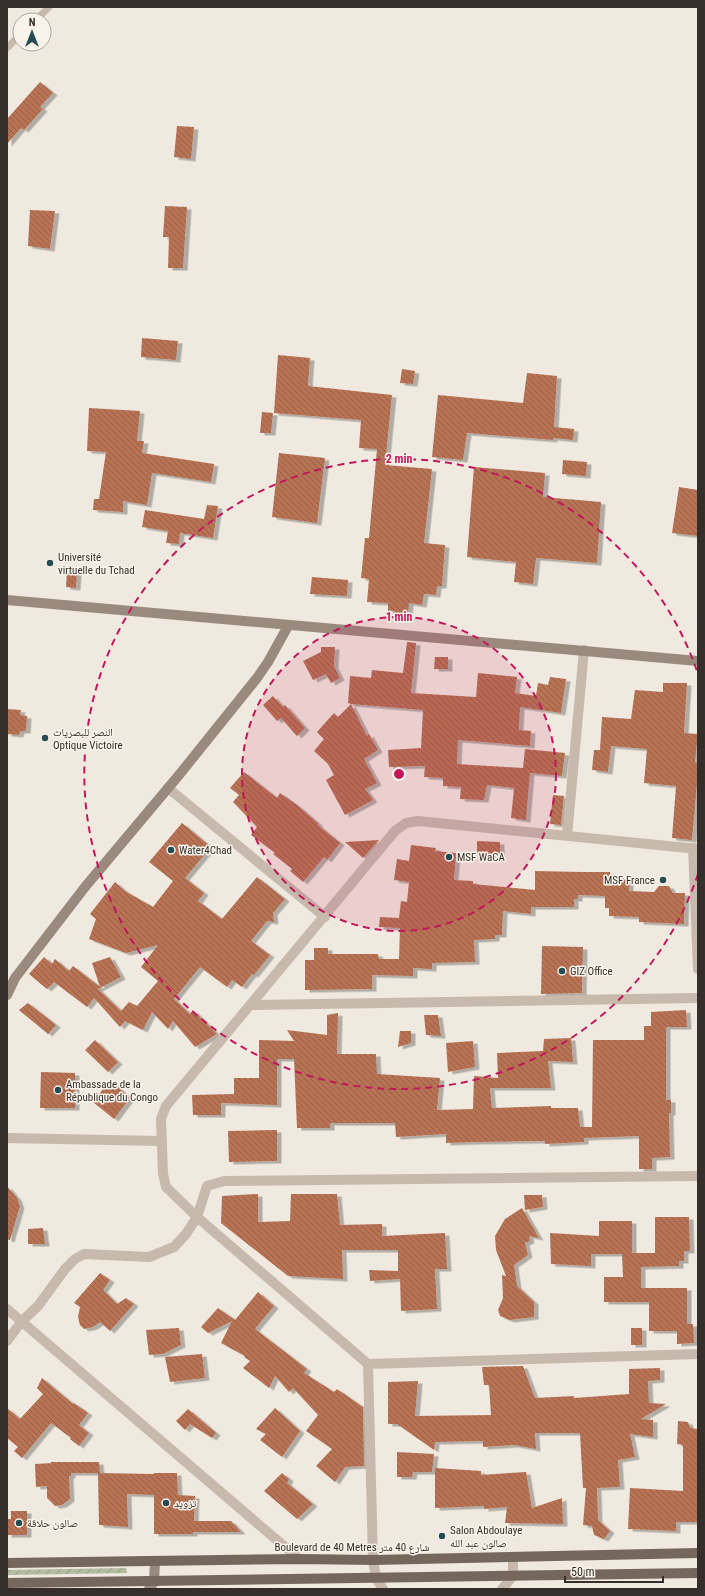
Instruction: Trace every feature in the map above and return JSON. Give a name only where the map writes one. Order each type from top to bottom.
[{"type":"main road","name":"Boulevard de 40 Metres شارع 40 متر","points":[[7,1562],[299,1559],[373,1560],[698,1553]]},
{"type":"main road","points":[[7,1583],[166,1585],[376,1578],[698,1573]]},
{"type":"street","points":[[7,600],[698,661]]},
{"type":"street","points":[[7,995],[15,978],[81,893],[256,678],[268,662],[288,626]]},
{"type":"street","points":[[567,836],[584,650]]},
{"type":"street","points":[[168,788],[325,917]]},
{"type":"street","points":[[698,969],[695,849],[418,821],[406,823],[395,831],[325,917],[166,1106],[161,1119],[163,1174],[166,1187],[197,1218],[368,1364],[698,1354]]},
{"type":"street","points":[[250,1005],[698,998]]},
{"type":"street","points":[[7,1138],[162,1141]]},
{"type":"street","points":[[7,1340],[22,1321],[38,1306],[65,1269],[75,1259],[84,1254],[149,1257],[174,1247],[186,1234],[197,1218],[207,1186],[224,1181],[698,1176]]},
{"type":"street","points":[[7,1309],[299,1559]]},
{"type":"street","points":[[368,1364],[373,1560],[376,1578],[383,1589]]},
{"type":"street","points":[[502,1589],[513,1576],[513,1557]]},
{"type":"street","points":[[152,1585],[155,1561]]},
{"type":"green space","points":[[126,1568],[127,1573],[7,1575],[7,1570]]},
{"type":"building","points":[[40,82],[53,93],[40,107],[43,109],[24,130],[21,128],[7,144],[7,119]]},
{"type":"building","points":[[177,126],[194,127],[191,159],[174,157]]},
{"type":"building","points":[[165,206],[187,207],[183,268],[168,268],[169,237],[163,237]]},
{"type":"building","points":[[30,210],[55,211],[50,249],[28,246]]},
{"type":"building","points":[[142,338],[178,341],[176,360],[141,357]]},
{"type":"building","points":[[278,355],[310,358],[308,386],[392,395],[385,465],[432,469],[424,543],[445,545],[442,586],[437,586],[436,595],[424,594],[422,605],[409,603],[408,615],[394,614],[395,611],[388,611],[388,603],[367,602],[369,579],[361,578],[365,538],[369,538],[377,449],[359,448],[361,420],[274,413]]},
{"type":"building","points":[[402,369],[415,371],[413,384],[400,383]]},
{"type":"building","points":[[527,373],[557,376],[554,427],[574,429],[573,440],[553,438],[553,440],[467,433],[463,460],[432,457],[438,395],[523,403]]},
{"type":"building","points":[[89,408],[140,411],[137,441],[144,441],[142,453],[214,464],[211,482],[152,473],[147,505],[123,501],[123,512],[93,510],[94,499],[99,499],[106,452],[87,451]]},
{"type":"building","points":[[262,412],[273,413],[271,433],[260,433]]},
{"type":"building","points":[[279,453],[325,458],[317,523],[272,517]]},
{"type":"building","points":[[563,460],[587,462],[586,476],[562,474]]},
{"type":"building","points":[[474,467],[545,473],[543,497],[601,502],[597,563],[536,558],[533,584],[514,582],[516,562],[467,557]]},
{"type":"building","points":[[679,487],[698,490],[698,536],[672,533]]},
{"type":"building","points":[[207,505],[218,506],[213,538],[180,533],[179,544],[166,543],[168,531],[142,527],[145,510],[204,519]]},
{"type":"building","points":[[67,571],[77,572],[76,588],[66,587]]},
{"type":"building","points":[[312,577],[348,580],[347,596],[310,594]]},
{"type":"building","points":[[407,642],[416,643],[411,693],[476,697],[478,673],[517,677],[515,693],[536,696],[538,683],[548,685],[550,677],[566,679],[561,713],[520,707],[519,730],[531,731],[530,746],[458,740],[457,764],[523,768],[525,749],[565,753],[562,776],[530,773],[526,820],[511,818],[514,788],[487,785],[484,800],[460,799],[461,787],[443,786],[443,778],[424,777],[425,766],[389,767],[388,750],[421,748],[423,710],[348,703],[350,676],[371,678],[372,670],[403,673]]},
{"type":"building","points":[[321,647],[335,647],[334,666],[340,678],[331,683],[326,674],[313,680],[303,661],[321,652]]},
{"type":"building","points":[[435,657],[448,657],[448,669],[434,669]]},
{"type":"building","points":[[663,683],[687,683],[684,733],[698,734],[695,762],[698,763],[698,772],[692,840],[672,838],[676,786],[644,783],[647,749],[611,746],[608,772],[592,770],[594,750],[600,750],[602,717],[631,719],[635,690],[663,692]]},
{"type":"building","points":[[273,696],[283,707],[285,705],[305,728],[297,736],[281,718],[277,721],[263,705]]},
{"type":"building","points":[[351,704],[367,736],[369,734],[378,750],[364,759],[377,783],[365,789],[373,800],[345,815],[326,780],[334,775],[328,764],[314,751],[324,739],[317,732],[334,713],[338,717]]},
{"type":"building","points":[[7,709],[21,710],[20,715],[27,716],[26,731],[20,731],[19,735],[7,734]]},
{"type":"building","points":[[244,772],[277,798],[280,793],[297,805],[340,843],[327,860],[324,857],[303,882],[290,871],[292,869],[273,854],[275,853],[251,835],[257,827],[233,802],[239,795],[230,788]]},
{"type":"building","points":[[553,795],[564,796],[561,825],[550,824]]},
{"type":"building","points":[[182,823],[211,847],[185,878],[204,893],[198,901],[222,919],[257,877],[285,899],[273,913],[274,922],[267,921],[251,941],[270,955],[242,987],[232,980],[227,987],[200,967],[174,999],[190,1014],[193,1010],[217,1034],[195,1047],[173,1021],[168,1029],[152,1012],[143,1030],[125,1021],[120,1027],[94,998],[87,1007],[54,982],[47,989],[29,974],[44,957],[52,964],[55,959],[69,971],[73,966],[100,987],[92,963],[110,957],[121,977],[98,989],[121,1011],[129,1002],[137,1006],[158,981],[141,967],[158,945],[126,953],[89,939],[96,919],[90,914],[115,882],[125,891],[153,907],[173,881],[149,862]]},
{"type":"building","points":[[379,840],[363,858],[345,842]]},
{"type":"building","points":[[477,841],[500,842],[500,859],[487,859],[488,854],[477,854]]},
{"type":"building","points":[[411,845],[436,848],[435,851],[456,853],[454,880],[473,881],[473,884],[535,890],[535,871],[610,872],[610,877],[624,877],[624,880],[629,880],[629,891],[654,892],[659,886],[669,886],[673,893],[685,893],[684,924],[639,922],[639,917],[609,916],[609,908],[605,908],[605,896],[578,895],[578,899],[574,899],[574,907],[531,907],[531,914],[503,911],[502,935],[495,935],[495,939],[474,940],[475,962],[432,963],[432,969],[413,968],[413,976],[372,975],[372,989],[305,990],[305,960],[314,960],[314,948],[328,948],[328,954],[378,954],[379,959],[399,959],[400,928],[379,927],[380,917],[399,918],[401,901],[407,902],[409,882],[394,880],[397,859],[409,861]]},
{"type":"building","name":"GIZ Office","points":[[542,946],[583,947],[582,993],[541,994]]},
{"type":"building","points":[[28,1003],[56,1025],[48,1034],[19,1010]]},
{"type":"building","points":[[686,1010],[687,1027],[666,1027],[666,1100],[671,1100],[671,1113],[669,1113],[670,1157],[652,1158],[652,1169],[639,1169],[639,1136],[584,1138],[584,1142],[545,1144],[545,1141],[446,1143],[446,1134],[396,1137],[395,1123],[330,1123],[330,1128],[297,1128],[294,1059],[277,1059],[277,1105],[221,1103],[221,1115],[193,1115],[192,1095],[234,1094],[234,1078],[259,1078],[259,1040],[294,1041],[287,1030],[327,1035],[327,1015],[338,1013],[337,1054],[376,1054],[377,1074],[440,1078],[437,1110],[473,1109],[474,1076],[498,1078],[497,1053],[543,1051],[544,1039],[571,1038],[573,1062],[548,1061],[551,1088],[490,1088],[492,1108],[551,1106],[551,1108],[578,1108],[580,1127],[592,1127],[593,1040],[644,1040],[644,1026],[651,1026],[651,1012]]},
{"type":"building","points":[[424,1015],[438,1015],[441,1036],[426,1035]]},
{"type":"building","points":[[400,1031],[411,1031],[411,1043],[398,1047]]},
{"type":"building","points":[[95,1040],[118,1062],[108,1072],[85,1050]]},
{"type":"building","points":[[473,1041],[475,1067],[448,1072],[446,1043]]},
{"type":"building","name":"Ambassade de la République du Congo","points":[[41,1072],[75,1073],[75,1108],[40,1108]]},
{"type":"building","points":[[110,1080],[130,1098],[114,1119],[93,1102]]},
{"type":"building","points":[[277,1130],[277,1161],[229,1162],[228,1131]]},
{"type":"building","points":[[7,1186],[17,1198],[20,1206],[10,1240],[7,1239]]},
{"type":"building","points":[[258,1194],[258,1222],[290,1221],[291,1194],[337,1194],[340,1225],[382,1224],[382,1236],[445,1233],[447,1269],[435,1269],[437,1309],[401,1311],[400,1279],[370,1281],[369,1270],[398,1271],[398,1250],[342,1250],[343,1279],[288,1276],[221,1223],[222,1196]]},
{"type":"building","points":[[524,1195],[542,1195],[543,1207],[525,1210]]},
{"type":"building","points":[[522,1208],[539,1238],[529,1236],[530,1241],[525,1243],[528,1255],[514,1265],[517,1286],[534,1302],[534,1317],[510,1320],[500,1316],[498,1310],[503,1298],[502,1275],[506,1276],[496,1250],[495,1236],[505,1219]]},
{"type":"building","points":[[655,1217],[689,1217],[690,1251],[684,1251],[684,1261],[679,1261],[679,1266],[641,1267],[641,1288],[687,1288],[687,1324],[693,1324],[694,1343],[677,1344],[677,1331],[649,1331],[649,1302],[604,1302],[604,1277],[623,1277],[622,1254],[591,1254],[591,1266],[551,1264],[550,1233],[599,1236],[599,1221],[632,1221],[632,1253],[655,1253]]},
{"type":"building","points":[[43,1228],[45,1244],[28,1244],[28,1229]]},
{"type":"building","points":[[100,1273],[110,1280],[103,1290],[117,1304],[126,1298],[134,1304],[110,1331],[100,1322],[93,1327],[84,1329],[80,1325],[78,1317],[80,1307],[74,1303]]},
{"type":"building","points":[[258,1292],[274,1306],[255,1329],[307,1369],[304,1373],[334,1392],[337,1389],[363,1407],[364,1466],[345,1467],[335,1482],[316,1466],[332,1449],[306,1431],[318,1415],[293,1388],[289,1392],[275,1376],[269,1388],[243,1368],[250,1361],[244,1357],[245,1356],[221,1343],[232,1321],[208,1333],[201,1327],[218,1308],[235,1320]]},
{"type":"building","points":[[179,1328],[181,1345],[163,1354],[149,1355],[146,1330]]},
{"type":"building","points":[[631,1328],[642,1328],[642,1345],[631,1345]]},
{"type":"building","points":[[202,1354],[205,1378],[170,1382],[165,1357]]},
{"type":"building","points":[[523,1366],[535,1398],[574,1396],[574,1398],[629,1394],[629,1369],[660,1368],[660,1380],[648,1381],[649,1403],[666,1404],[641,1419],[653,1420],[653,1437],[630,1434],[635,1457],[618,1460],[620,1487],[597,1488],[598,1520],[610,1531],[604,1539],[594,1535],[592,1526],[583,1525],[586,1488],[583,1488],[580,1433],[535,1433],[536,1449],[514,1445],[483,1447],[483,1441],[435,1442],[434,1450],[397,1424],[388,1424],[388,1382],[418,1381],[415,1416],[491,1415],[489,1385],[484,1385],[482,1367]]},
{"type":"building","points":[[42,1378],[73,1404],[74,1403],[88,1413],[79,1425],[89,1433],[79,1446],[51,1423],[22,1458],[14,1451],[18,1447],[7,1438],[7,1408],[20,1419],[43,1394],[37,1388]]},
{"type":"building","points":[[275,1408],[300,1431],[282,1457],[260,1440],[266,1434],[256,1429]]},
{"type":"building","points":[[188,1409],[216,1433],[212,1438],[190,1424],[185,1430],[176,1421]]},
{"type":"building","points":[[678,1421],[688,1422],[690,1428],[698,1429],[698,1522],[676,1522],[676,1531],[628,1529],[630,1488],[683,1491],[683,1445],[677,1444]]},
{"type":"building","points":[[397,1452],[434,1454],[432,1472],[413,1472],[412,1477],[397,1477]]},
{"type":"building","points":[[51,1462],[99,1462],[100,1473],[71,1473],[71,1476],[69,1476],[70,1499],[62,1505],[55,1506],[47,1498],[47,1486],[36,1487],[35,1464]]},
{"type":"building","points":[[435,1468],[481,1471],[481,1475],[526,1472],[532,1508],[562,1498],[563,1524],[505,1523],[507,1507],[484,1509],[484,1506],[435,1508]]},
{"type":"building","points":[[98,1473],[177,1473],[178,1495],[195,1496],[194,1521],[231,1521],[241,1532],[154,1534],[154,1495],[127,1494],[128,1527],[99,1525]]},
{"type":"building","points":[[282,1473],[289,1479],[287,1483],[313,1504],[297,1519],[264,1491]]},
{"type":"building","name":"صالون حلاقة","points":[[11,1511],[27,1511],[27,1535],[7,1535],[7,1519],[11,1519]]},
{"type":"place","name":"Université virtuelle du Tchad","points":[[50,563]]},
{"type":"place","name":"النصر للبصريات Optique Victoire","points":[[45,738]]},
{"type":"place","name":"Water4Chad","points":[[171,850]]},
{"type":"place","name":"MSF WaCA","points":[[449,857]]},
{"type":"place","name":"MSF France","points":[[663,880]]},
{"type":"place","name":"GIZ Office","points":[[562,971]]},
{"type":"place","name":"Ambassade de la République du Congo","points":[[58,1090]]},
{"type":"place","name":"تزويد","points":[[166,1503]]},
{"type":"place","name":"صالون حلاقة","points":[[19,1523]]},
{"type":"place","name":"Salon Abdoulaye صالون عبد الله","points":[[442,1536]]}]
